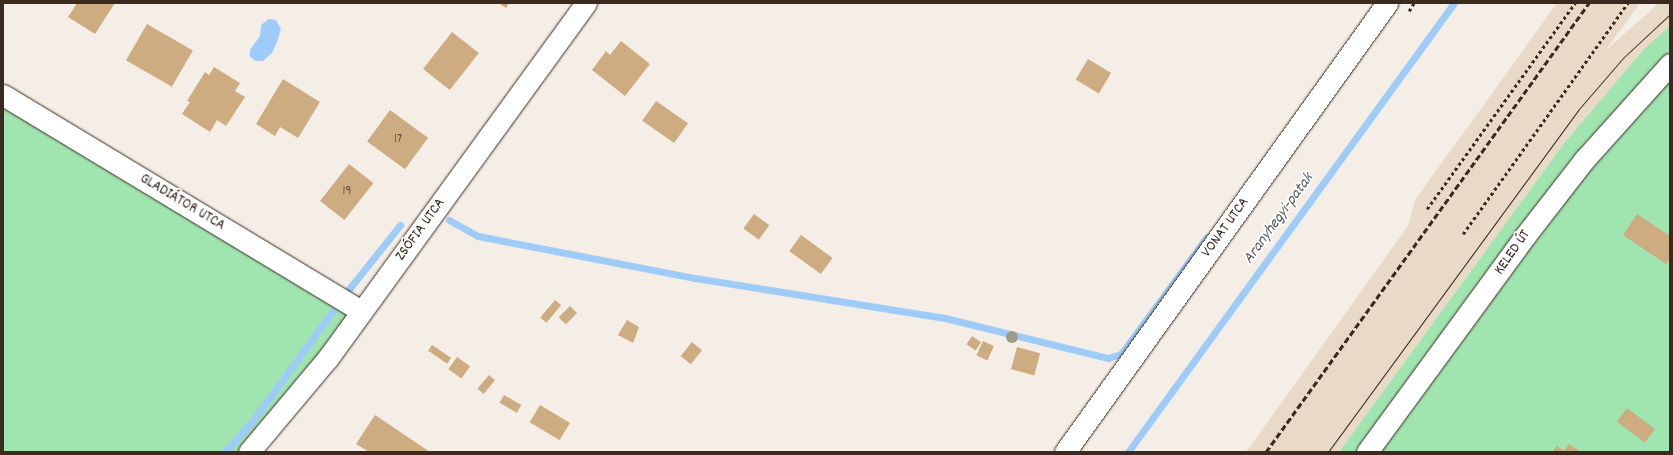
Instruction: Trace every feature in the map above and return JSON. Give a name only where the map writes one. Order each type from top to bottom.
[{"type":"street","name":"ZSÓFIA UTCA","points":[[249,452],[328,358],[586,3]]},
{"type":"street","name":"VONAT UTCA","points":[[1064,452],[1387,3]]},
{"type":"street","name":"KELED ÚT","points":[[1367,452],[1525,236],[1584,160],[1670,64]]},
{"type":"street","name":"GLADIÁTOR UTCA","points":[[3,95],[361,311]]},
{"type":"path","points":[[1428,209],[1575,3]]},
{"type":"path","points":[[1463,234],[1628,3]]},
{"type":"shaded area","points":[[1557,3],[1640,3],[1605,51],[1659,3],[1670,3],[1670,26],[1645,48],[1565,142],[1339,452],[1246,452],[1408,226],[1415,200]]},
{"type":"green space","points":[[1670,26],[1670,452],[1339,452],[1565,142],[1645,48]]},
{"type":"green space","points":[[3,95],[361,311],[252,452],[3,452]]},
{"type":"water","points":[[269,19],[276,20],[281,29],[277,42],[272,53],[263,61],[256,61],[250,57],[250,50],[260,36],[261,25]]},
{"type":"building","points":[[77,3],[115,3],[95,34],[68,17]]},
{"type":"building","points":[[498,3],[509,3],[506,8]]},
{"type":"building","points":[[147,24],[193,50],[172,87],[126,60]]},
{"type":"building","points":[[452,32],[479,53],[450,90],[423,69]]},
{"type":"building","points":[[621,41],[650,64],[625,96],[592,70],[606,51],[610,55]]},
{"type":"building","points":[[1088,59],[1111,73],[1099,93],[1076,80]]},
{"type":"building","points":[[214,67],[240,83],[235,91],[245,97],[226,126],[217,120],[210,132],[182,114],[190,102],[187,101],[205,72],[209,75]]},
{"type":"building","points":[[283,79],[320,102],[298,138],[280,127],[275,136],[256,124]]},
{"type":"building","points":[[656,101],[688,123],[674,143],[642,121]]},
{"type":"building","points":[[390,110],[428,138],[405,169],[367,142]]},
{"type":"building","points":[[349,164],[373,183],[344,220],[320,201]]},
{"type":"building","points":[[754,214],[769,225],[759,240],[743,229]]},
{"type":"building","points":[[1637,214],[1670,236],[1670,258],[1666,264],[1623,235]]},
{"type":"building","points":[[801,235],[833,258],[821,274],[789,251]]},
{"type":"building","points":[[555,300],[561,305],[546,323],[540,318]]},
{"type":"building","points":[[570,306],[577,313],[566,324],[559,317]]},
{"type":"building","points":[[627,320],[639,327],[633,343],[618,335]]},
{"type":"building","points":[[972,336],[981,342],[976,350],[966,344]]},
{"type":"building","points":[[983,341],[994,346],[987,360],[976,356]]},
{"type":"building","points":[[692,342],[702,350],[691,364],[681,356]]},
{"type":"building","points":[[432,345],[451,358],[447,364],[428,351]]},
{"type":"building","points":[[1017,347],[1040,353],[1034,375],[1011,369]]},
{"type":"building","points":[[457,357],[470,366],[462,378],[448,369]]},
{"type":"building","points":[[489,375],[495,380],[484,394],[477,389]]},
{"type":"building","points":[[504,395],[521,405],[517,413],[500,403]]},
{"type":"building","points":[[540,405],[570,423],[560,440],[530,422]]},
{"type":"building","points":[[1627,408],[1655,429],[1645,443],[1617,422]]},
{"type":"building","points":[[375,415],[430,452],[369,452],[356,444]]},
{"type":"building","points":[[1569,444],[1580,452],[1552,452],[1557,446],[1564,451]]},
{"type":"waterway","name":"Aranyhegyi-patak","points":[[1128,452],[1454,3]]},
{"type":"waterway","points":[[449,220],[478,236],[695,278],[945,318],[1108,358],[1121,354],[1207,237]]},
{"type":"waterway","points":[[349,289],[400,225]]},
{"type":"waterway","points":[[224,452],[251,423],[334,309]]},
{"type":"tram line","points":[[1328,452],[1579,109],[1623,58],[1670,14]]},
{"type":"railway","points":[[1266,452],[1589,3]]}]
